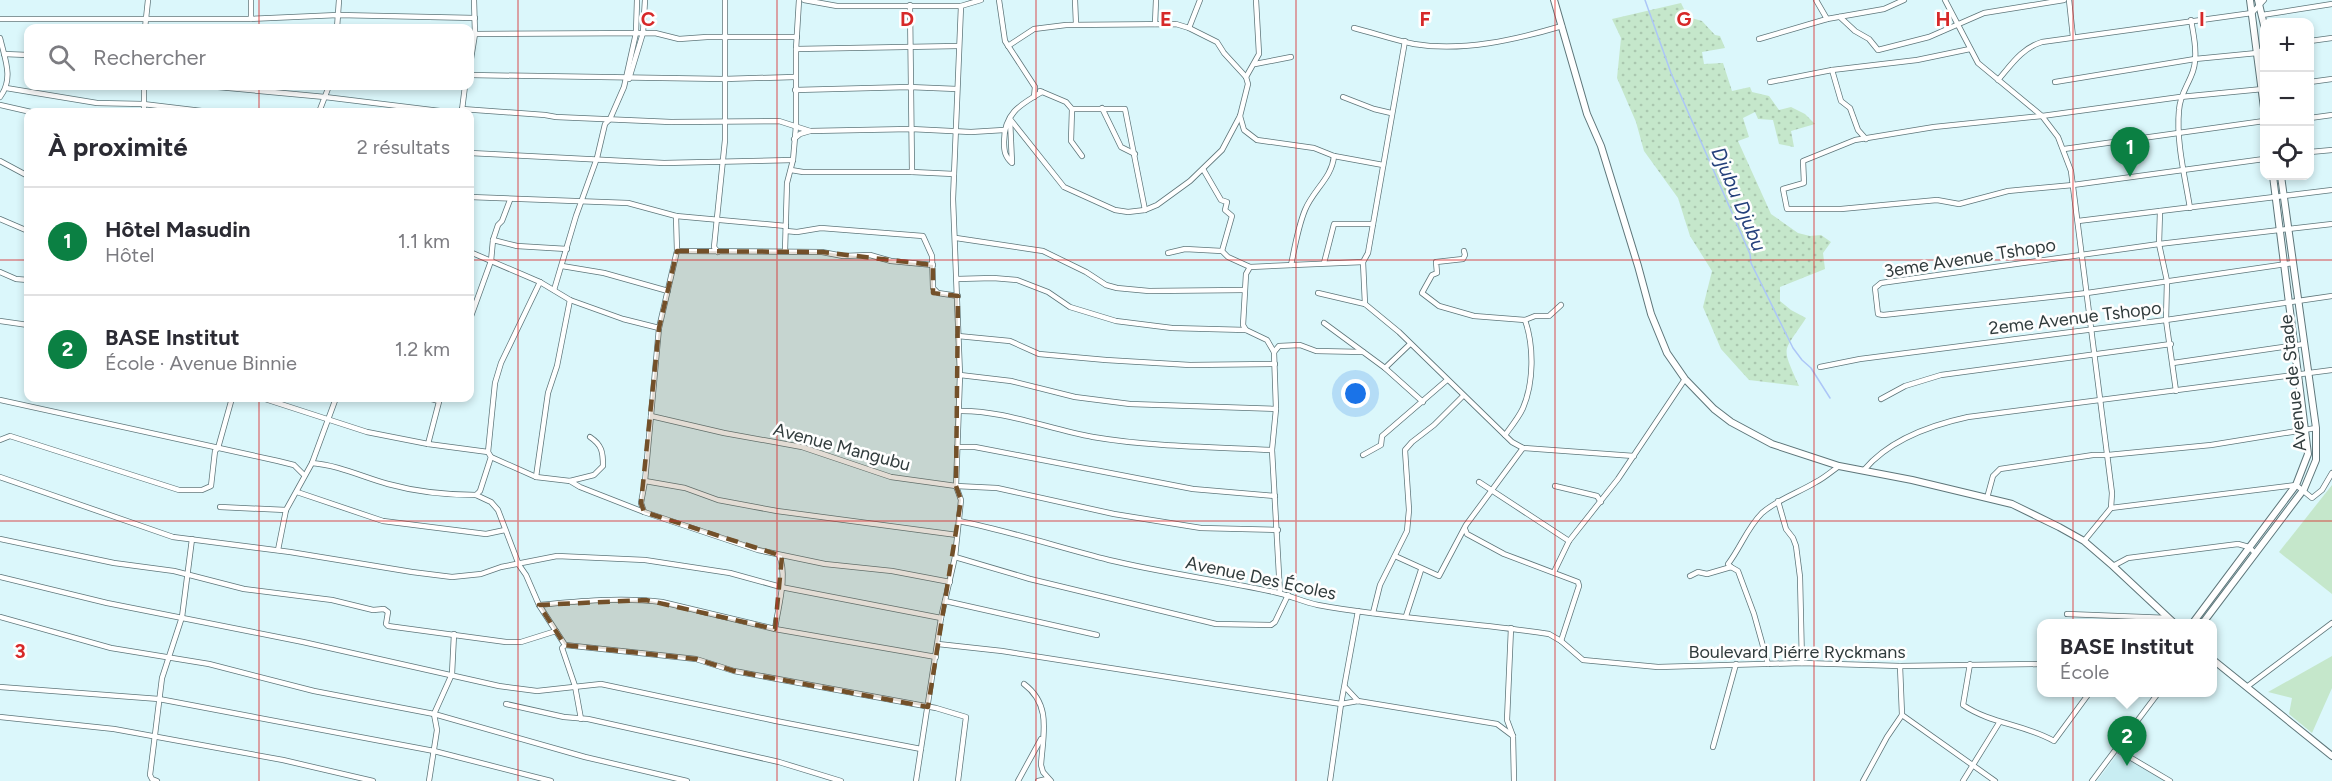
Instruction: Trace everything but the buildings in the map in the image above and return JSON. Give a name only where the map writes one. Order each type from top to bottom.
[{"type":"street","points":[[145,24],[148,0]]},
{"type":"street","points":[[251,0],[251,19]]},
{"type":"street","points":[[338,24],[339,0]]},
{"type":"street","points":[[474,0],[474,40]]},
{"type":"street","points":[[628,77],[636,33],[637,0]]},
{"type":"street","points":[[554,290],[597,158],[605,124],[612,119],[643,33],[645,0]]},
{"type":"street","points":[[718,252],[714,247],[724,162],[726,122],[725,0]]},
{"type":"street","points":[[785,250],[787,183],[794,160],[796,126],[795,77],[799,0]]},
{"type":"street","points":[[804,0],[910,5],[926,2],[960,6],[981,0]]},
{"type":"street","points":[[999,0],[1003,37],[1035,87],[1066,102],[1072,109]]},
{"type":"street","points":[[1075,0],[1076,24]]},
{"type":"street","points":[[1155,24],[1156,0]]},
{"type":"street","points":[[1189,28],[1200,0]]},
{"type":"street","points":[[1246,77],[1259,54],[1256,0]]},
{"type":"street","points":[[1554,0],[1587,114],[1601,146],[1651,314],[1667,353],[1685,379],[1714,409],[1749,433],[1793,452],[1839,466],[1966,492],[2012,504],[2084,541],[2169,618]]},
{"type":"street","points":[[1816,0],[1827,19]]},
{"type":"street","points":[[1759,39],[1827,19],[1884,9],[1904,0]]},
{"type":"street","points":[[1945,0],[1978,63],[2042,116],[2064,149],[2073,184],[2112,493],[2111,508],[2084,541]]},
{"type":"street","points":[[1840,17],[1855,31],[1869,39],[1878,50],[1929,37],[1992,11],[2064,0]]},
{"type":"street","points":[[2069,0],[2073,37]]},
{"type":"street","points":[[2250,0],[2260,72]]},
{"type":"street","points":[[1998,80],[2020,54],[2034,45],[2073,37],[2252,13],[2260,2]]},
{"type":"street","points":[[2260,2],[2262,18]]},
{"type":"street","points":[[2262,15],[2332,4]]},
{"type":"street","points":[[910,5],[909,87],[912,172]]},
{"type":"street","points":[[916,781],[941,618],[956,556],[961,500],[956,486],[960,375],[954,174],[960,6]]},
{"type":"street","points":[[0,19],[251,19],[338,15],[475,18]]},
{"type":"street","points":[[2190,208],[2180,133],[2180,97],[2194,71],[2194,34],[2191,21]]},
{"type":"street","points":[[1008,46],[1034,29],[1076,24],[1176,24],[1217,42],[1224,54],[1246,77],[1248,84],[1240,116],[1226,145],[1203,169],[1168,198],[1144,210],[1128,212],[1114,210],[1064,187],[1010,119],[1012,163],[1004,152],[1004,130],[1008,117],[1042,92]]},
{"type":"street","points":[[1354,28],[1405,41],[1439,45],[1522,38],[1562,26]]},
{"type":"street","points":[[475,34],[643,33],[662,34],[679,39],[797,37]]},
{"type":"street","points":[[0,38],[9,77],[0,97]]},
{"type":"street","points":[[2314,40],[2332,38]]},
{"type":"street","points":[[1365,304],[1363,262],[1368,253],[1405,41]]},
{"type":"street","points":[[796,49],[910,45],[958,46]]},
{"type":"street","points":[[1770,82],[1832,70],[1917,60],[1970,49]]},
{"type":"street","points":[[2055,82],[2195,59],[2260,52]]},
{"type":"street","points":[[4,54],[24,55]]},
{"type":"street","points":[[1255,64],[1291,57]]},
{"type":"street","points":[[1832,70],[1841,100],[1850,108],[1858,130],[1866,139]]},
{"type":"street","points":[[474,75],[724,79],[795,77]]},
{"type":"street","points":[[2314,81],[2332,79]]},
{"type":"street","points":[[795,90],[909,87],[957,89]]},
{"type":"street","points":[[1034,97],[1035,87]]},
{"type":"street","points":[[6,88],[97,103],[143,104],[176,108]]},
{"type":"street","points":[[2260,89],[1934,127],[1855,140],[1803,161],[1804,183],[1782,189],[1787,209],[1841,209],[1937,200],[1959,204],[2008,191],[2260,160]]},
{"type":"street","points":[[144,90],[144,108]]},
{"type":"street","points":[[250,90],[415,108]]},
{"type":"street","points":[[321,108],[328,90]]},
{"type":"street","points":[[462,108],[465,90]]},
{"type":"street","points":[[1343,97],[1374,110],[1391,113]]},
{"type":"street","points":[[0,105],[24,110]]},
{"type":"street","points":[[1102,108],[1120,147],[1135,153]]},
{"type":"street","points":[[1072,109],[1125,110],[1144,210]]},
{"type":"street","points":[[1072,109],[1070,113],[1071,141],[1082,156]]},
{"type":"street","points":[[474,112],[612,119],[779,121],[810,131]]},
{"type":"street","points":[[2314,117],[2332,115]]},
{"type":"street","points":[[1240,116],[1244,130],[1257,140],[1314,148],[1334,156],[1383,165]]},
{"type":"street","points":[[2064,149],[2260,123]]},
{"type":"street","points":[[794,139],[810,131],[911,129],[971,132],[1004,130]]},
{"type":"street","points":[[2314,152],[2332,150]]},
{"type":"street","points":[[474,153],[664,163],[794,160]]},
{"type":"street","points":[[1291,265],[1298,229],[1305,209],[1333,168],[1334,156]]},
{"type":"street","points":[[0,161],[24,174]]},
{"type":"street","points":[[1203,169],[1221,200],[1227,202],[1225,210],[1232,216],[1222,251]]},
{"type":"street","points":[[791,170],[954,174]]},
{"type":"street","points":[[2196,619],[2296,485],[2308,454],[2307,429],[2273,180]]},
{"type":"street","name":"Avenue de Stade","points":[[2206,619],[2304,489],[2316,460],[2316,428],[2282,180]]},
{"type":"street","points":[[2078,221],[2332,190]]},
{"type":"street","points":[[474,197],[628,203],[676,216],[786,228],[797,232],[821,228],[919,235],[926,238],[933,265],[933,288],[935,291],[958,296]]},
{"type":"street","points":[[474,305],[490,261],[493,240],[510,200]]},
{"type":"street","points":[[2160,211],[2158,244],[2167,281],[2166,320],[2176,391]]},
{"type":"street","points":[[644,512],[641,503],[659,328],[677,251],[676,216]]},
{"type":"street","points":[[0,219],[24,229]]},
{"type":"street","points":[[1324,263],[1334,224],[1373,225]]},
{"type":"street","name":"3eme Avenue Tshopo","points":[[2293,263],[2087,293],[1883,315],[1878,314],[1875,298],[1875,288],[1881,283],[2158,244],[2332,224]]},
{"type":"street","points":[[956,237],[1043,251],[1086,272],[1106,285],[1117,288],[1149,291],[1244,290]]},
{"type":"street","points":[[493,240],[517,246],[567,249]]},
{"type":"street","points":[[1168,253],[1185,249],[1222,251],[1228,258],[1250,267],[1363,262]]},
{"type":"street","points":[[677,251],[822,252],[843,256],[870,255],[891,261],[933,265]]},
{"type":"street","points":[[1464,251],[1463,259],[1436,262],[1437,273],[1432,275],[1422,293],[1439,306],[1474,316],[1525,320],[1535,316],[1549,316],[1561,305]]},
{"type":"street","points":[[474,254],[540,282],[570,300],[623,319],[659,328]]},
{"type":"street","points":[[562,266],[604,273],[668,291]]},
{"type":"street","points":[[1246,330],[1243,325],[1244,290],[1246,274],[1250,267]]},
{"type":"street","points":[[0,272],[24,280]]},
{"type":"street","points":[[957,279],[1017,280],[1048,292],[1070,307],[1116,321],[1172,328],[1246,330],[1267,340],[1274,352],[1275,364],[1276,409],[1272,450],[1280,593]]},
{"type":"street","points":[[476,495],[480,491],[490,455],[495,382],[501,363],[540,282]]},
{"type":"street","points":[[1318,293],[1365,304],[1399,332],[1505,435],[1523,448],[1634,456]]},
{"type":"street","name":"2eme Avenue Tshopo","points":[[1820,367],[1860,359],[2166,320],[2332,296]]},
{"type":"street","points":[[536,477],[548,393],[557,366],[570,300]]},
{"type":"street","points":[[1505,435],[1523,409],[1529,386],[1530,334],[1525,320]]},
{"type":"street","points":[[0,321],[24,325]]},
{"type":"street","points":[[1324,323],[1385,368],[1422,402]]},
{"type":"street","points":[[958,336],[1010,342],[1039,354],[1106,360],[1190,365],[1275,364]]},
{"type":"street","points":[[1385,368],[1410,344]]},
{"type":"street","points":[[1881,399],[1905,386],[1941,375],[2171,344]]},
{"type":"street","points":[[1274,352],[1279,346],[1300,345],[1316,351],[1364,352]]},
{"type":"street","points":[[2173,363],[2304,345]]},
{"type":"street","points":[[1864,470],[1879,454],[1921,430],[1968,417],[2332,370]]},
{"type":"street","points":[[960,375],[1011,381],[1075,398],[1130,404],[1276,409]]},
{"type":"street","points":[[1554,572],[1569,541],[1634,456],[1685,379]]},
{"type":"street","points":[[1363,455],[1381,445],[1382,435],[1448,380]]},
{"type":"street","points":[[1373,613],[1377,593],[1407,531],[1409,522],[1405,450],[1463,396]]},
{"type":"street","points":[[0,400],[294,465],[304,475]]},
{"type":"street","points":[[0,440],[10,435],[179,490],[202,490],[211,486],[215,452],[231,402]]},
{"type":"street","points":[[273,402],[367,432],[490,455],[536,477],[570,481],[589,477],[600,471],[603,466],[603,452],[600,444],[590,437]]},
{"type":"street","points":[[278,550],[286,510],[312,463],[335,402]]},
{"type":"street","points":[[428,444],[438,402]]},
{"type":"street","points":[[959,411],[988,411],[1034,424],[1120,441],[1272,450]]},
{"type":"street","name":"Avenue Mangubu","points":[[651,416],[724,433],[802,447],[891,477],[956,486],[997,488],[1114,514],[1201,528],[1278,530]]},
{"type":"street","points":[[1987,498],[1994,476],[2000,468],[2079,457],[2211,445],[2316,428]]},
{"type":"street","points":[[957,447],[975,447],[1192,489],[1275,496]]},
{"type":"street","points":[[1395,556],[1421,570],[1437,576],[1440,574],[1465,528],[1523,448]]},
{"type":"street","points":[[312,463],[328,464],[391,485],[435,494],[476,495],[491,502],[498,510],[519,565],[539,604],[565,645]]},
{"type":"street","points":[[1768,664],[1745,588],[1738,572],[1728,564],[1740,549],[1744,536],[1763,513],[1778,501],[1817,482],[1839,466]]},
{"type":"street","points":[[2111,508],[2296,485],[2304,489],[2312,498],[2322,490],[2332,472]]},
{"type":"street","points":[[0,477],[114,515],[160,534],[192,539],[452,577],[473,575],[557,556],[645,560],[730,573],[781,586],[941,618]]},
{"type":"street","points":[[570,481],[580,488],[644,512],[779,555],[825,564],[892,571],[950,582]]},
{"type":"street","points":[[645,481],[685,488],[718,500],[777,511],[957,535]]},
{"type":"street","points":[[1479,482],[1569,541]]},
{"type":"street","points":[[1555,486],[1597,496],[1601,502]]},
{"type":"street","points":[[297,492],[383,521],[486,534],[505,530]]},
{"type":"street","points":[[1778,501],[1786,529],[1796,546],[1800,577],[1802,663]]},
{"type":"street","points":[[220,507],[286,510]]},
{"type":"street","name":"Avenue Des Écoles","points":[[958,520],[1128,564],[1280,593],[1309,603],[1373,613],[1511,628],[1549,634],[1561,641]]},
{"type":"street","points":[[1465,528],[1467,534],[1483,544],[1579,583],[1561,641]]},
{"type":"street","points":[[0,539],[189,575],[244,589],[332,600],[373,610],[384,609],[388,612],[386,624],[388,626],[506,642],[521,642],[556,631]]},
{"type":"street","points":[[158,781],[152,779],[150,775],[159,699],[167,658],[182,617],[192,539]]},
{"type":"street","points":[[2113,566],[2123,560],[2139,557],[2238,544],[2249,547],[2255,552]]},
{"type":"street","points":[[775,629],[781,586],[782,562],[779,555]]},
{"type":"street","points":[[956,556],[1030,579],[1216,624],[1271,625],[1288,595]]},
{"type":"street","points":[[1690,576],[1698,572],[1707,574],[1731,567]]},
{"type":"street","points":[[1406,616],[1421,570]]},
{"type":"street","points":[[0,577],[107,603],[452,674],[499,686],[537,691],[601,684],[921,749]]},
{"type":"street","points":[[2220,584],[2228,587]]},
{"type":"street","points":[[539,604],[646,600],[775,629],[936,657]]},
{"type":"street","points":[[945,602],[1097,635]]},
{"type":"street","points":[[1330,781],[1358,611]]},
{"type":"street","points":[[2067,614],[2169,618]]},
{"type":"street","points":[[0,617],[111,648],[236,670],[314,691],[434,714],[585,756],[687,781]]},
{"type":"street","points":[[2248,686],[2332,623]]},
{"type":"street","points":[[1511,628],[1507,720],[1513,736],[1514,781]]},
{"type":"street","points":[[429,781],[437,730],[434,714],[452,674],[454,634]]},
{"type":"street","name":"Boulevard Piérre Ryckmans","points":[[1561,641],[1578,657],[1589,662],[1658,667],[1802,663],[1900,666],[2037,664]]},
{"type":"street","points":[[938,644],[1002,651],[1341,704],[1358,701],[1497,724],[1513,736]]},
{"type":"street","points":[[565,645],[562,648],[575,686],[581,719]]},
{"type":"street","points":[[565,645],[696,659],[734,671],[928,707],[967,718],[961,744],[958,781]]},
{"type":"street","points":[[2217,663],[2332,756]]},
{"type":"street","points":[[1713,747],[1736,664]]},
{"type":"street","points":[[1970,664],[1963,705],[1999,723],[2007,722],[2054,741],[2087,697]]},
{"type":"street","points":[[1863,781],[1887,737],[1902,716],[1900,666]]},
{"type":"street","points":[[1024,684],[1034,691],[1037,702],[1045,714],[1041,765],[1049,780],[1038,781]]},
{"type":"street","points":[[0,687],[159,699],[434,751],[551,781]]},
{"type":"street","points":[[1345,687],[1358,701]]},
{"type":"street","points":[[2092,781],[2156,697]]},
{"type":"street","points":[[506,704],[588,719],[779,762],[841,781]]},
{"type":"street","points":[[1902,716],[1995,781]]},
{"type":"street","points":[[0,717],[114,729],[294,763],[373,781]]},
{"type":"street","points":[[1497,724],[1507,720]]},
{"type":"street","points":[[1963,781],[1999,723]]},
{"type":"street","points":[[1018,781],[1042,737]]},
{"type":"street","points":[[2116,749],[2169,781]]},
{"type":"highlighted area","points":[[677,251],[822,252],[933,265],[933,293],[958,296],[956,486],[961,500],[928,707],[734,671],[696,659],[565,645],[539,605],[646,600],[775,629],[782,556],[644,512],[641,503],[659,328]]},
{"type":"shaded area","points":[[2120,751],[2173,781],[2097,781]]},
{"type":"green space","points":[[1681,3],[1688,17],[1702,21],[1715,35],[1720,36],[1725,48],[1702,52],[1704,64],[1723,63],[1732,91],[1750,87],[1752,92],[1769,96],[1779,110],[1791,107],[1805,114],[1815,124],[1791,131],[1794,147],[1779,144],[1773,120],[1758,119],[1755,112],[1743,118],[1749,137],[1738,141],[1771,214],[1798,233],[1810,236],[1821,235],[1831,242],[1823,253],[1825,269],[1780,287],[1780,301],[1806,318],[1792,338],[1787,350],[1789,363],[1799,386],[1749,380],[1721,349],[1703,307],[1712,271],[1690,236],[1678,198],[1644,151],[1636,122],[1617,78],[1621,38],[1612,19]]},
{"type":"green space","points":[[2332,485],[2332,594],[2279,552]]},
{"type":"green space","points":[[2332,656],[2332,688],[2312,733],[2289,714],[2292,698],[2268,692]]},
{"type":"waterway","name":"Djubu Djubu","points":[[1645,0],[1671,73],[1750,254],[1751,263],[1793,348],[1811,368],[1830,398]]},
{"type":"place","name":"Hôtel Masudin","points":[[2130,177]]},
{"type":"place","name":"BASE Institut","points":[[2127,766]]}]
